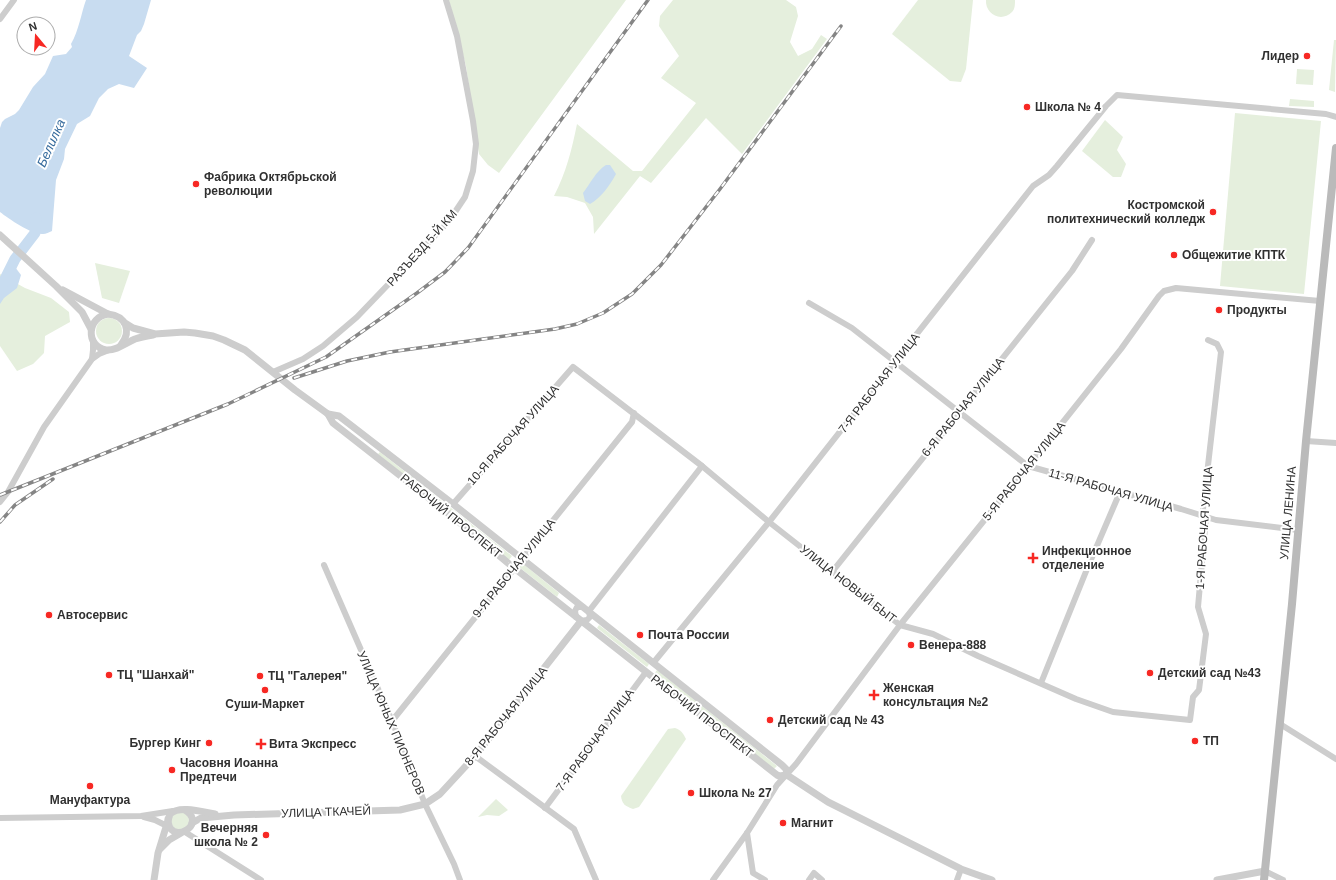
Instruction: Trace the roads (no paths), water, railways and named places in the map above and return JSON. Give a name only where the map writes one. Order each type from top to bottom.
[{"type":"main road","name":"УЛИЦА ЛЕНИНА","points":[[1264,880],[1336,148]]},
{"type":"street","points":[[0,19],[14,0]]},
{"type":"street","name":"РАЗЪЕЗД 5-Й КМ","points":[[273,372],[303,359],[323,346],[357,317],[450,221],[465,197],[473,171],[476,144],[474,121],[457,36],[446,0]]},
{"type":"street","name":"7-Я РАБОЧАЯ УЛИЦА","points":[[654,662],[769,522],[1032,186],[1049,175],[1106,106],[1117,95],[1326,114],[1336,117]]},
{"type":"street","points":[[0,235],[82,312],[91,329],[93,350],[92,359]]},
{"type":"street","name":"6-Я РАБОЧАЯ УЛИЦА","points":[[832,572],[1072,271],[1092,240]]},
{"type":"street","points":[[56,286],[108,314],[118,316],[125,323],[127,329],[127,335],[122,345]]},
{"type":"street","name":"5-Я РАБОЧАЯ УЛИЦА","points":[[714,880],[747,833],[777,785],[787,775],[900,625],[1121,349],[1164,291],[1176,288],[1320,301]]},
{"type":"street","name":"11-Я РАБОЧАЯ УЛИЦА","points":[[809,302],[852,328],[1028,466],[1216,520],[1298,530]]},
{"type":"street","points":[[91,329],[95,320],[108,314]]},
{"type":"street","name":"РАБОЧИЙ ПРОСПЕКТ","points":[[125,323],[133,328],[155,334],[184,332],[214,336],[245,350],[328,414],[333,423],[453,517],[514,568],[777,775],[787,775],[828,802],[961,869],[992,880]]},
{"type":"street","points":[[0,502],[8,492],[44,427],[92,359],[99,354],[137,339],[155,334]]},
{"type":"street","points":[[92,340],[97,346],[110,350]]},
{"type":"street","name":"1-Я РАБОЧАЯ УЛИЦА","points":[[1190,720],[1193,697],[1199,690],[1206,634],[1198,607],[1206,517],[1203,509],[1221,352],[1217,344],[1208,340]]},
{"type":"street","name":"УЛИЦА НОВЫЙ БЫТ","points":[[573,367],[702,466],[769,522],[900,625],[933,634],[978,656],[1076,699],[1113,712],[1190,720]]},
{"type":"street","name":"10-Я РАБОЧАЯ УЛИЦА","points":[[453,504],[573,367]]},
{"type":"street","name":"9-Я РАБОЧАЯ УЛИЦА","points":[[392,721],[632,422],[634,413]]},
{"type":"street","name":"РАБОЧИЙ ПРОСПЕКТ","points":[[328,414],[339,416],[654,662],[782,765],[786,769],[787,775]]},
{"type":"street","points":[[1306,441],[1336,443]]},
{"type":"street","points":[[586,609],[702,466]]},
{"type":"street","points":[[1041,683],[1120,492]]},
{"type":"street","name":"УЛИЦА ЮНЫХ ПИОНЕРОВ","points":[[324,565],[392,721],[425,804],[454,864],[460,880]]},
{"type":"street","points":[[578,607],[586,609],[590,617],[587,620],[579,619],[575,611],[578,607]]},
{"type":"street","name":"8-Я РАБОЧАЯ УЛИЦА","points":[[425,804],[440,794],[475,756],[579,619]]},
{"type":"street","name":"7-Я РАБОЧАЯ УЛИЦА","points":[[545,808],[646,672]]},
{"type":"street","points":[[1280,724],[1336,759]]},
{"type":"street","points":[[475,756],[574,829],[596,880]]},
{"type":"street","name":"УЛИЦА ТКАЧЕЙ","points":[[192,823],[201,818],[225,816],[400,810],[425,804]]},
{"type":"street","points":[[0,818],[141,816],[180,809],[185,810],[191,815],[192,823],[189,829],[169,840],[163,845],[158,853]]},
{"type":"street","name":"УЛИЦА ТКАЧЕЙ","points":[[185,810],[225,816]]},
{"type":"street","points":[[154,880],[158,853],[173,811]]},
{"type":"street","points":[[141,816],[168,824],[174,831],[184,832],[261,880]]},
{"type":"street","points":[[747,833],[753,873],[765,880]]},
{"type":"street","points":[[957,880],[961,869]]},
{"type":"street","points":[[1217,880],[1265,871],[1283,880]]},
{"type":"street","points":[[809,880],[814,873],[822,880]]},
{"type":"water","points":[[86,0],[151,0],[144,24],[141,31],[137,35],[129,56],[147,68],[134,88],[119,84],[108,89],[99,98],[90,116],[77,124],[65,149],[64,159],[56,180],[52,231],[44,234],[38,234],[21,226],[0,212],[0,128],[5,119],[15,114],[19,110],[33,87],[45,74],[53,56],[66,54],[72,47],[71,44],[78,28]]},
{"type":"water","points":[[606,165],[610,165],[616,174],[605,191],[590,204],[585,201],[583,193],[596,174]]},
{"type":"water","points":[[14,258],[15,267],[21,275],[17,288],[4,298],[0,304],[0,290],[3,274]]},
{"type":"waterway","name":"Белилка","points":[[0,289],[15,259],[35,233],[36,218]]},
{"type":"railway","points":[[0,495],[228,404],[326,357],[445,272],[468,248],[648,0]]},
{"type":"railway","points":[[294,378],[347,361],[390,352],[555,329],[577,324],[603,313],[632,294],[661,265],[720,189],[841,26]]},
{"type":"railway","points":[[0,522],[15,505],[53,479]]},
{"type":"place","name":"Лидер","points":[[1307,56]]},
{"type":"place","name":"Школа № 4","points":[[1027,107]]},
{"type":"place","name":"Фабрика Октябрьской революции","points":[[196,184]]},
{"type":"place","name":"Костромской политехнический колледж","points":[[1213,212]]},
{"type":"place","name":"Общежитие КПТК","points":[[1174,255]]},
{"type":"place","name":"Продукты","points":[[1219,310]]},
{"type":"place","name":"Инфекционное отделение","points":[[1033,558]]},
{"type":"place","name":"Автосервис","points":[[49,615]]},
{"type":"place","name":"Почта России","points":[[640,635]]},
{"type":"place","name":"Венера-888","points":[[911,645]]},
{"type":"place","name":"Детский сад №43","points":[[1150,673]]},
{"type":"place","name":"ТЦ \"Шанхай\"","points":[[109,675]]},
{"type":"place","name":"ТЦ \"Галерея\"","points":[[260,676]]},
{"type":"place","name":"Суши-Маркет","points":[[265,690]]},
{"type":"place","name":"Женская консультация №2","points":[[874,695]]},
{"type":"place","name":"Детский сад № 43","points":[[770,720]]},
{"type":"place","name":"ТП","points":[[1195,741]]},
{"type":"place","name":"Бургер Кинг","points":[[209,743]]},
{"type":"place","name":"Вита Экспресс","points":[[261,744]]},
{"type":"place","name":"Часовня Иоанна Предтечи","points":[[172,770]]},
{"type":"place","name":"Мануфактура","points":[[90,786]]},
{"type":"place","name":"Школа № 27","points":[[691,793]]},
{"type":"place","name":"Магнит","points":[[783,823]]},
{"type":"place","name":"Вечерняя школа № 2","points":[[266,835]]}]
